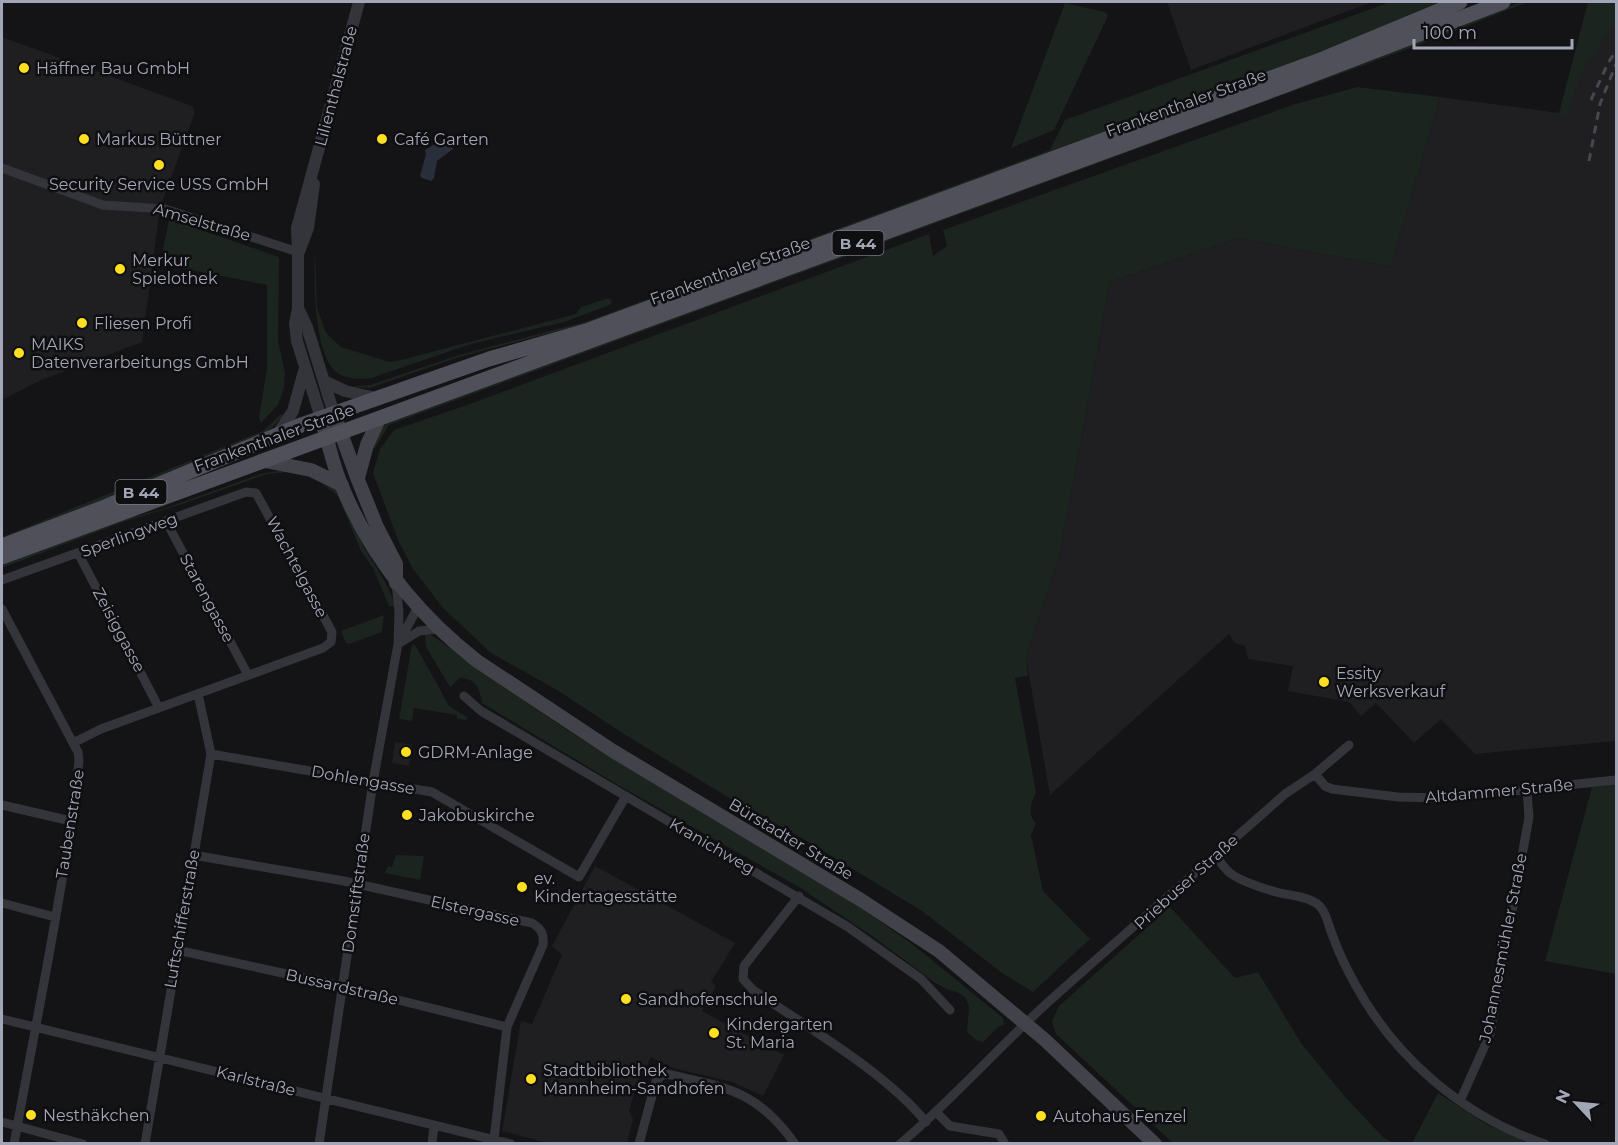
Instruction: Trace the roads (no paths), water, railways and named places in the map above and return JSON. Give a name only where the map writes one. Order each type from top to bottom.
[{"type":"main road","name":"Frankenthaler Straße","points":[[2,546],[105,507],[278,434],[489,359],[609,323],[1293,70],[1460,2]]},
{"type":"main road","name":"Frankenthaler Straße","points":[[2,557],[1286,85],[1503,2]]},
{"type":"main road","points":[[327,416],[396,564],[396,583]]},
{"type":"main road","points":[[357,480],[367,445],[379,419]]},
{"type":"main road","name":"Bürstadter Straße","points":[[334,435],[330,455],[364,535],[396,583],[439,629],[477,661],[613,751],[861,900],[939,951],[1026,1024],[1155,1143]]},
{"type":"main road","points":[[265,461],[311,470],[342,486]]},
{"type":"street","name":"Lilienthalstraße","points":[[327,416],[304,370],[297,341],[295,324],[298,308],[297,228],[359,2]]},
{"type":"street","name":"Amselstraße","points":[[2,168],[93,202],[113,206],[146,206],[165,209],[298,252]]},
{"type":"street","name":"Lilienthalstraße","points":[[298,308],[307,327],[324,381],[327,416]]},
{"type":"street","points":[[278,434],[292,411],[304,370]]},
{"type":"street","points":[[324,381],[345,391],[377,399]]},
{"type":"street","name":"Sperlingweg","points":[[2,580],[246,492],[256,493]]},
{"type":"street","name":"Wachtelgasse","points":[[248,675],[323,648],[331,642],[332,632],[256,493]]},
{"type":"street","name":"Starengasse","points":[[166,521],[248,675]]},
{"type":"street","name":"Zeisiggasse","points":[[78,553],[159,708]]},
{"type":"street","points":[[396,583],[399,612],[398,644]]},
{"type":"street","points":[[398,644],[418,607]]},
{"type":"street","name":"Taubenstraße","points":[[2,609],[73,743],[79,761],[37,1027],[14,1143]]},
{"type":"street","points":[[398,644],[418,631],[439,629]]},
{"type":"street","name":"Domstiftstraße","points":[[319,1143],[324,1097],[373,782],[398,644]]},
{"type":"street","points":[[73,743],[101,729],[248,675]]},
{"type":"street","name":"Luftschifferstraße","points":[[145,1143],[211,754],[198,694]]},
{"type":"street","name":"Kranichweg","points":[[464,696],[482,711],[848,927],[921,979],[950,1010]]},
{"type":"street","name":"Priebuser Straße","points":[[900,1143],[926,1122],[1026,1024],[1215,856],[1285,794],[1315,774],[1349,745]]},
{"type":"street","name":"Dohlengasse","points":[[211,754],[432,792],[579,877],[626,796]]},
{"type":"street","name":"Altdammer Straße","points":[[1315,774],[1324,786],[1332,789],[1398,797],[1440,798],[1527,791],[1617,780]]},
{"type":"street","name":"Johannesmühler Straße","points":[[1460,1101],[1490,1034],[1529,817],[1527,791]]},
{"type":"street","points":[[2,805],[71,821]]},
{"type":"street","name":"Elstergasse","points":[[193,855],[357,884],[532,923],[540,928],[544,935],[543,945],[507,1027],[494,1139]]},
{"type":"street","points":[[1215,856],[1230,873],[1274,892],[1314,902],[1323,909],[1344,962],[1369,1008],[1405,1054],[1427,1076],[1460,1101],[1487,1118],[1545,1143]]},
{"type":"street","points":[[799,896],[744,966],[743,979],[753,990],[872,1071],[926,1122]]},
{"type":"street","points":[[2,903],[55,916]]},
{"type":"street","name":"Bussardstraße","points":[[177,950],[342,986],[507,1027]]},
{"type":"street","name":"Karlstraße","points":[[2,1018],[511,1143]]},
{"type":"street","points":[[639,1143],[656,1081],[667,1074],[739,1092],[769,1113],[795,1143]]},
{"type":"street","points":[[936,1112],[950,1126],[999,1134],[1005,1143]]},
{"type":"street","points":[[2,1122],[83,1143]]},
{"type":"street","points":[[432,1143],[434,1125]]},
{"type":"railway","points":[[1591,100],[1616,51]]},
{"type":"railway","points":[[1589,161],[1600,104],[1616,64]]},
{"type":"place","name":"Häffner Bau GmbH","points":[[24,68]]},
{"type":"place","name":"Markus Büttner","points":[[84,139]]},
{"type":"place","name":"Café Garten","points":[[382,139]]},
{"type":"place","name":"Security Service USS GmbH","points":[[159,165]]},
{"type":"place","name":"Merkur Spielothek","points":[[120,269]]},
{"type":"place","name":"Fliesen Profi","points":[[82,323]]},
{"type":"place","name":"MAIKS Datenverarbeitungs GmbH","points":[[19,353]]},
{"type":"place","name":"Essity Werksverkauf","points":[[1324,682]]},
{"type":"place","name":"GDRM-Anlage","points":[[406,752]]},
{"type":"place","name":"Jakobuskirche","points":[[407,815]]},
{"type":"place","name":"ev. Kindertagesstätte","points":[[522,887]]},
{"type":"place","name":"Sandhofenschule","points":[[626,999]]},
{"type":"place","name":"Kindergarten St. Maria","points":[[714,1033]]},
{"type":"place","name":"Stadtbibliothek Mannheim-Sandhofen","points":[[531,1079]]},
{"type":"place","name":"Nesthäkchen","points":[[31,1115]]},
{"type":"place","name":"Autohaus Fenzel","points":[[1041,1116]]}]
